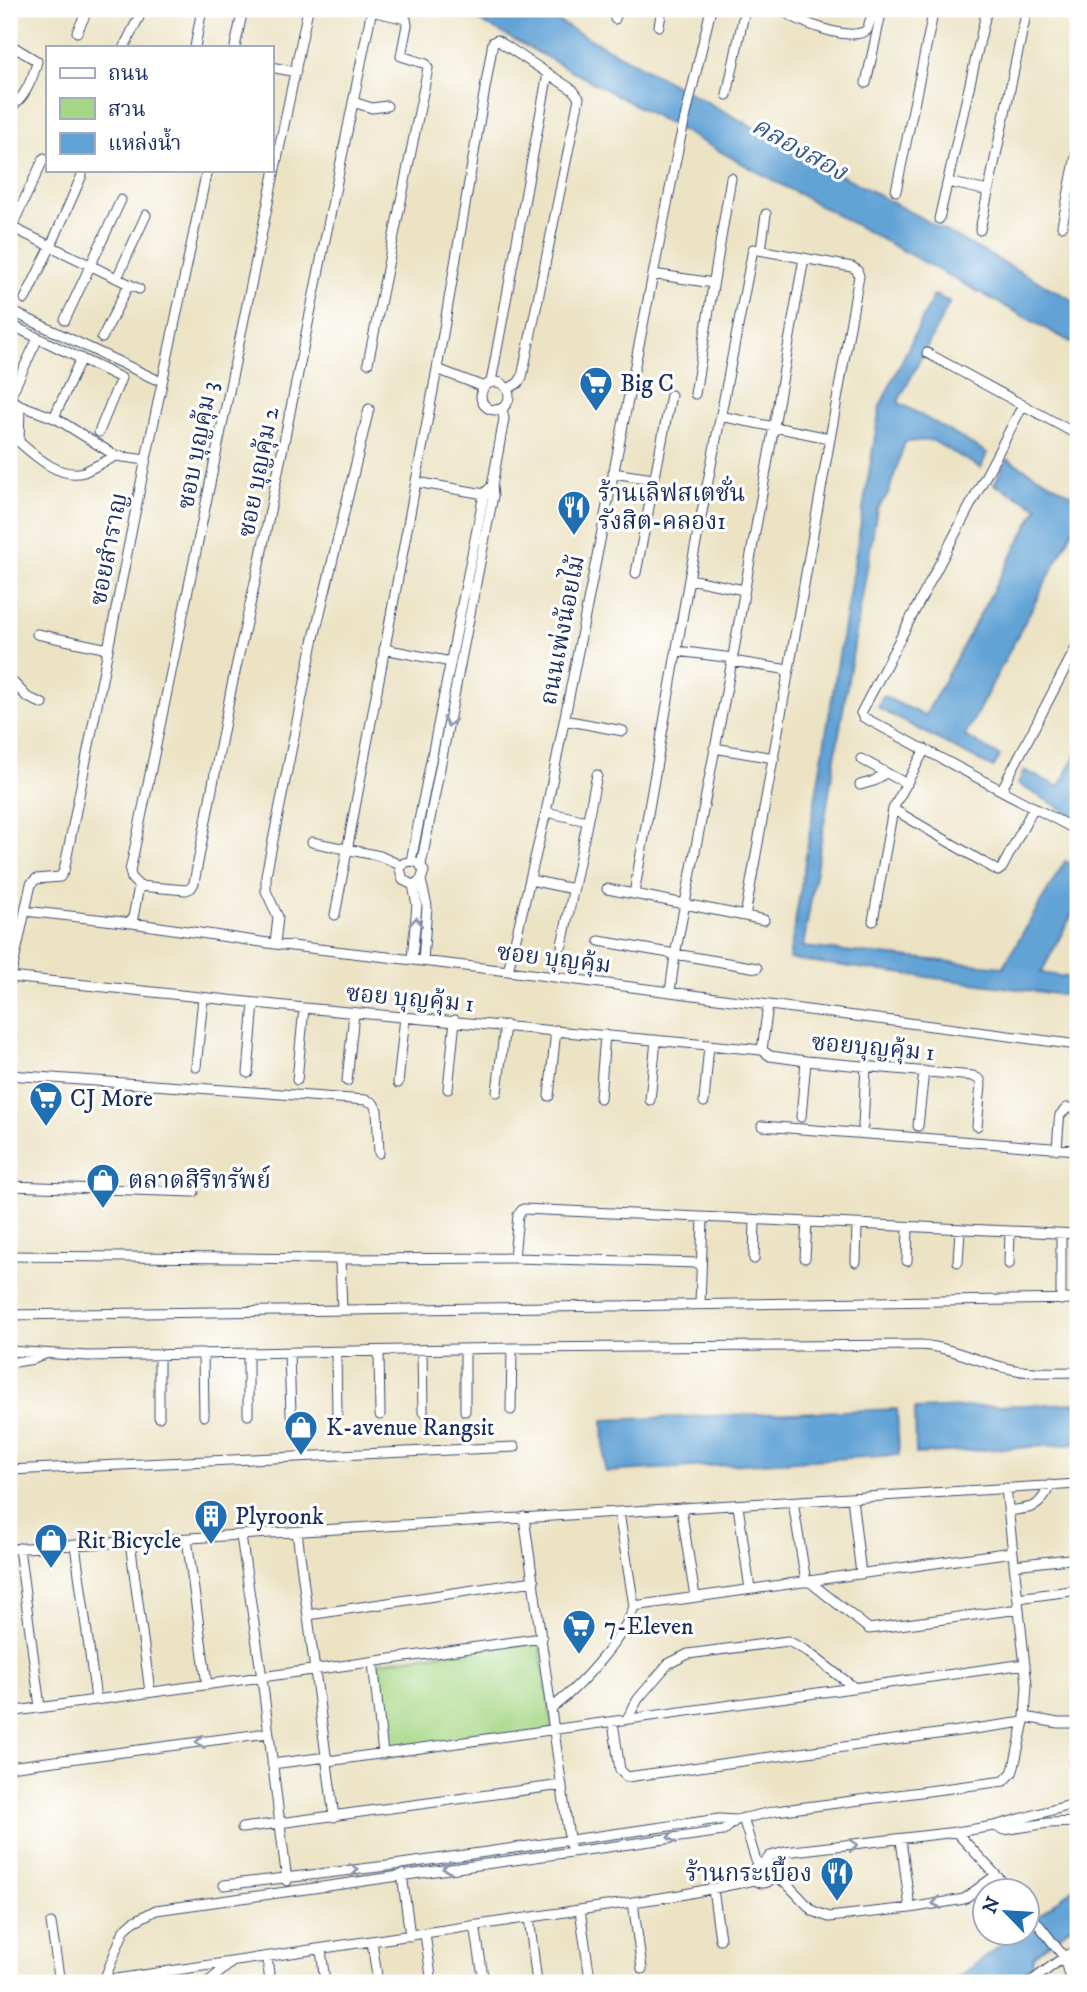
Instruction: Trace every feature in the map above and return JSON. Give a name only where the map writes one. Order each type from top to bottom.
[{"type":"street","points":[[77,32],[88,9]]},
{"type":"street","points":[[124,46],[143,9]]},
{"type":"street","points":[[195,46],[202,9]]},
{"type":"street","points":[[235,46],[243,9]]},
{"type":"street","name":"ซอบ บุญคุ้ม 3","points":[[139,886],[132,879],[130,871],[308,9]]},
{"type":"street","points":[[615,19],[617,9]]},
{"type":"street","points":[[659,26],[662,9]]},
{"type":"street","name":"ถนนเพ่งน้อยไม้","points":[[508,971],[546,812],[679,144],[711,9]]},
{"type":"street","points":[[727,95],[745,9]]},
{"type":"street","points":[[780,9],[804,23],[857,35],[867,30],[874,9]]},
{"type":"street","points":[[866,83],[882,9]]},
{"type":"street","points":[[896,191],[934,9]]},
{"type":"street","points":[[939,219],[986,9]]},
{"type":"street","points":[[980,230],[1027,9]]},
{"type":"street","points":[[368,363],[428,68],[426,64],[401,56],[406,19],[371,10]]},
{"type":"street","name":"ซอย บุญคุ้ม 2","points":[[139,886],[186,890],[194,883],[371,10]]},
{"type":"street","points":[[335,915],[437,369],[493,43],[500,41],[573,90],[579,98],[522,377],[519,383],[508,389]]},
{"type":"street","points":[[9,44],[37,61],[31,80],[14,106],[9,107]]},
{"type":"street","points":[[273,67],[296,72]]},
{"type":"street","points":[[508,389],[508,401],[502,408],[494,410],[485,406],[481,395],[488,384],[548,73]]},
{"type":"street","points":[[353,102],[372,108],[387,106]]},
{"type":"street","points":[[1062,226],[1078,146]]},
{"type":"street","points":[[44,158],[10,228],[139,289]]},
{"type":"street","name":"ซอยสำราญ","points":[[25,911],[33,880],[57,878],[64,871],[207,172]]},
{"type":"street","points":[[24,299],[82,175]]},
{"type":"street","points":[[695,394],[731,178]]},
{"type":"street","points":[[948,182],[988,191]]},
{"type":"street","points":[[65,320],[121,200]]},
{"type":"street","points":[[761,250],[766,214]]},
{"type":"street","points":[[117,278],[146,215]]},
{"type":"street","points":[[634,894],[751,252],[761,250],[852,267],[857,270],[859,276],[745,916]]},
{"type":"street","points":[[670,992],[804,258]]},
{"type":"street","points":[[653,274],[713,283]]},
{"type":"street","points":[[102,338],[129,284]]},
{"type":"street","points":[[9,310],[155,379]]},
{"type":"street","points":[[9,324],[121,377],[99,432]]},
{"type":"street","points":[[38,338],[11,395],[20,405],[57,419],[116,456],[146,460]]},
{"type":"street","points":[[927,353],[1078,435]]},
{"type":"street","points":[[56,413],[81,358]]},
{"type":"street","points":[[437,369],[488,384],[499,382],[508,389]]},
{"type":"street","points":[[636,573],[671,395]]},
{"type":"street","points":[[20,405],[19,442],[50,466],[79,474],[116,456]]},
{"type":"street","points":[[1023,405],[862,712],[863,717],[1078,831]]},
{"type":"street","points":[[421,865],[504,419],[502,408]]},
{"type":"street","points":[[275,944],[278,917],[266,891],[266,875],[313,642],[369,409]]},
{"type":"street","points":[[720,416],[829,438]]},
{"type":"street","points":[[613,473],[653,479]]},
{"type":"street","points":[[416,482],[490,492]]},
{"type":"street","points":[[417,882],[402,880],[400,873],[402,866],[411,860],[451,662],[490,492]]},
{"type":"street","points":[[690,579],[744,590]]},
{"type":"street","points":[[37,634],[108,649]]},
{"type":"street","points":[[1002,789],[1078,644]]},
{"type":"street","points":[[384,649],[451,662]]},
{"type":"street","points":[[677,650],[789,670]]},
{"type":"street","points":[[9,678],[27,697],[43,704]]},
{"type":"street","points":[[564,720],[623,731]]},
{"type":"street","points":[[714,748],[774,758]]},
{"type":"street","points":[[873,920],[893,809],[925,749]]},
{"type":"street","points":[[860,759],[907,785]]},
{"type":"street","points":[[860,785],[874,781],[886,772]]},
{"type":"street","points":[[562,945],[597,775]]},
{"type":"street","points":[[893,809],[999,871],[1034,807]]},
{"type":"street","points":[[546,812],[587,821]]},
{"type":"street","points":[[312,842],[380,856],[402,866]]},
{"type":"street","points":[[411,860],[421,865],[424,871],[417,882],[412,959]]},
{"type":"street","points":[[530,880],[573,889]]},
{"type":"street","points":[[417,882],[427,906],[423,961]]},
{"type":"street","points":[[132,923],[139,886]]},
{"type":"street","points":[[607,889],[764,920]]},
{"type":"street","points":[[10,981],[11,956],[25,911]]},
{"type":"street","name":"ซอย บุญคุ้ม","points":[[25,911],[1078,1045]]},
{"type":"street","points":[[599,941],[757,968]]},
{"type":"street","name":"ซอย บุญคุ้ม 1","points":[[10,981],[455,1020],[766,1053]]},
{"type":"street","points":[[196,1067],[203,998]]},
{"type":"street","points":[[248,1073],[254,1003]]},
{"type":"street","points":[[766,1053],[768,1005]]},
{"type":"street","points":[[297,1080],[304,1008]]},
{"type":"street","points":[[347,1081],[354,1013]]},
{"type":"street","points":[[398,1083],[405,1017]]},
{"type":"street","points":[[448,1089],[455,1020]]},
{"type":"street","points":[[497,1092],[505,1025]]},
{"type":"street","points":[[549,1096],[555,1030]]},
{"type":"street","points":[[600,1098],[605,1035]]},
{"type":"street","points":[[650,1100],[656,1040]]},
{"type":"street","points":[[704,1102],[709,1045]]},
{"type":"street","name":"ซอยบุญคุ้ม 1","points":[[766,1053],[806,1061],[973,1076],[980,1080],[981,1085],[977,1126]]},
{"type":"street","points":[[801,1117],[806,1061]]},
{"type":"street","points":[[863,1126],[866,1066]]},
{"type":"street","points":[[918,1126],[924,1071]]},
{"type":"street","points":[[9,1075],[366,1100],[373,1103],[377,1110],[379,1153]]},
{"type":"street","points":[[1057,1149],[1060,1115],[1067,1108],[1078,1108]]},
{"type":"street","points":[[762,1126],[1078,1150]]},
{"type":"street","points":[[9,1186],[194,1192]]},
{"type":"street","points":[[514,1258],[517,1215],[523,1209],[1078,1234]]},
{"type":"street","points":[[700,1304],[703,1217]]},
{"type":"street","points":[[754,1259],[755,1220]]},
{"type":"street","points":[[805,1258],[807,1222]]},
{"type":"street","points":[[856,1262],[857,1225]]},
{"type":"street","points":[[907,1261],[908,1227]]},
{"type":"street","points":[[958,1262],[960,1230]]},
{"type":"street","points":[[1009,1264],[1010,1232]]},
{"type":"street","points":[[1061,1234],[1061,1300]]},
{"type":"street","points":[[9,1256],[514,1258],[701,1263]]},
{"type":"street","points":[[340,1259],[342,1310]]},
{"type":"street","points":[[9,1315],[1078,1299]]},
{"type":"street","points":[[9,1351],[88,1356],[512,1348],[920,1345],[940,1347],[989,1364],[1024,1372],[1078,1372]]},
{"type":"street","points":[[511,1410],[512,1348]]},
{"type":"street","points":[[465,1349],[465,1410]]},
{"type":"street","points":[[422,1350],[423,1412]]},
{"type":"street","points":[[379,1352],[380,1415]]},
{"type":"street","points":[[203,1353],[204,1416]]},
{"type":"street","points":[[248,1353],[248,1415]]},
{"type":"street","points":[[289,1353],[291,1414]]},
{"type":"street","points":[[336,1353],[337,1415]]},
{"type":"street","points":[[9,1363],[34,1359],[45,1354]]},
{"type":"street","points":[[159,1354],[159,1417]]},
{"type":"street","points":[[9,1470],[515,1447]]},
{"type":"street","points":[[40,1707],[14,1548],[1078,1484]]},
{"type":"street","points":[[1008,1511],[1035,1507],[1042,1502],[1050,1485]]},
{"type":"street","points":[[224,1885],[723,1830],[740,1819],[1004,1781],[1012,1773],[1027,1696],[1006,1488]]},
{"type":"street","points":[[852,1498],[862,1574]]},
{"type":"street","points":[[793,1502],[808,1582],[869,1629],[1018,1609]]},
{"type":"street","points":[[738,1506],[750,1589]]},
{"type":"street","points":[[681,1508],[695,1597]]},
{"type":"street","points":[[551,1708],[575,1689],[632,1614],[634,1606],[619,1513]]},
{"type":"street","points":[[524,1517],[570,1846]]},
{"type":"street","points":[[297,1532],[334,1816]]},
{"type":"street","points":[[241,1536],[262,1678],[288,1890]]},
{"type":"street","points":[[187,1539],[207,1685]]},
{"type":"street","points":[[130,1542],[150,1692]]},
{"type":"street","points":[[75,1545],[96,1699]]},
{"type":"street","points":[[634,1606],[1012,1552]]},
{"type":"street","points":[[1014,1565],[1078,1558]]},
{"type":"street","points":[[308,1615],[534,1581]]},
{"type":"street","points":[[1018,1598],[1078,1590]]},
{"type":"street","points":[[9,1712],[542,1638]]},
{"type":"street","points":[[627,1719],[638,1699],[668,1664],[682,1655],[715,1650],[788,1641],[805,1650],[855,1688]]},
{"type":"street","points":[[373,1662],[383,1754]]},
{"type":"street","points":[[272,1764],[383,1754],[1025,1664]]},
{"type":"street","points":[[613,1722],[620,1770],[627,1777],[1024,1719],[1078,1723]]},
{"type":"street","points":[[9,1767],[268,1733]]},
{"type":"street","points":[[1074,1764],[1078,1746]]},
{"type":"street","points":[[242,1828],[562,1785]]},
{"type":"street","points":[[755,1880],[752,1871],[770,1856],[994,1826],[1078,1803]]},
{"type":"street","points":[[89,1983],[633,1902],[755,1880],[766,1883],[772,1876],[772,1869],[761,1863],[740,1819]]},
{"type":"street","points":[[994,1826],[1004,1830],[1048,1823],[1078,1822]]},
{"type":"street","points":[[772,1876],[786,1882],[809,1908],[822,1916],[910,1908],[964,1899],[996,1875],[956,1832]]},
{"type":"street","points":[[901,1840],[910,1908]]},
{"type":"street","points":[[103,1982],[124,1930],[156,1910],[570,1846]]},
{"type":"street","points":[[402,1874],[410,1936]]},
{"type":"street","points":[[713,1889],[720,1939]]},
{"type":"street","points":[[633,1902],[642,1969]]},
{"type":"street","points":[[580,1910],[590,1979]]},
{"type":"street","points":[[529,1917],[537,1983]]},
{"type":"street","points":[[51,1923],[60,1983]]},
{"type":"street","points":[[475,1925],[484,1983]]},
{"type":"street","points":[[1042,1929],[1062,1954],[1071,1983]]},
{"type":"street","points":[[425,1934],[432,1983]]},
{"type":"street","points":[[372,1942],[378,1983]]},
{"type":"street","points":[[321,1949],[325,1983]]},
{"type":"street","points":[[1029,1983],[1062,1954],[1078,1949]]},
{"type":"street","points":[[267,1956],[270,1983]]},
{"type":"street","points":[[207,1983],[232,1962]]},
{"type":"green space","points":[[539,1640],[553,1730],[391,1756],[378,1662]]},
{"type":"water","points":[[458,9],[535,9],[1078,303],[1078,346]]},
{"type":"water","points":[[934,295],[950,302],[898,402],[987,453],[981,468],[931,440],[905,442],[888,494],[877,509],[803,947],[1003,967],[1065,861],[1078,867],[1078,903],[1041,973],[1078,979],[1078,997],[789,959],[880,406]]},
{"type":"water","points":[[1007,459],[1078,498],[1078,532],[1073,530],[965,736],[1000,756],[993,768],[878,708],[883,696],[925,716],[1038,507],[994,484]]},
{"type":"water","points":[[1078,752],[1078,818],[1018,784],[1024,770],[1059,787]]},
{"type":"water","points":[[1078,1403],[1078,1444],[916,1454],[915,1409]]},
{"type":"water","points":[[897,1409],[899,1455],[605,1472],[603,1420]]},
{"type":"water","points":[[1078,1885],[1078,1921],[1033,1956],[1032,1969],[1012,1983],[951,1983],[1000,1946],[1042,1946],[1042,1913]]},
{"type":"place","name":"Big C","points":[[596,413]]},
{"type":"place","name":"ร้านเลิฟสเตชั่น รังสิต-คลอง1","points":[[574,537]]},
{"type":"place","name":"CJ More","points":[[46,1128]]},
{"type":"place","name":"ตลาดสิริทรัพย์","points":[[103,1210]]},
{"type":"place","name":"K-avenue Rangsit","points":[[301,1457]]},
{"type":"place","name":"Plyroonk","points":[[211,1546]]},
{"type":"place","name":"Rit Bicycle","points":[[51,1570]]},
{"type":"place","name":"7-Eleven","points":[[579,1656]]},
{"type":"place","name":"ร้านกระเบื้อง","points":[[837,1903]]},
{"type":"water label","name":"คลองสอง","points":[[800,148]]}]
